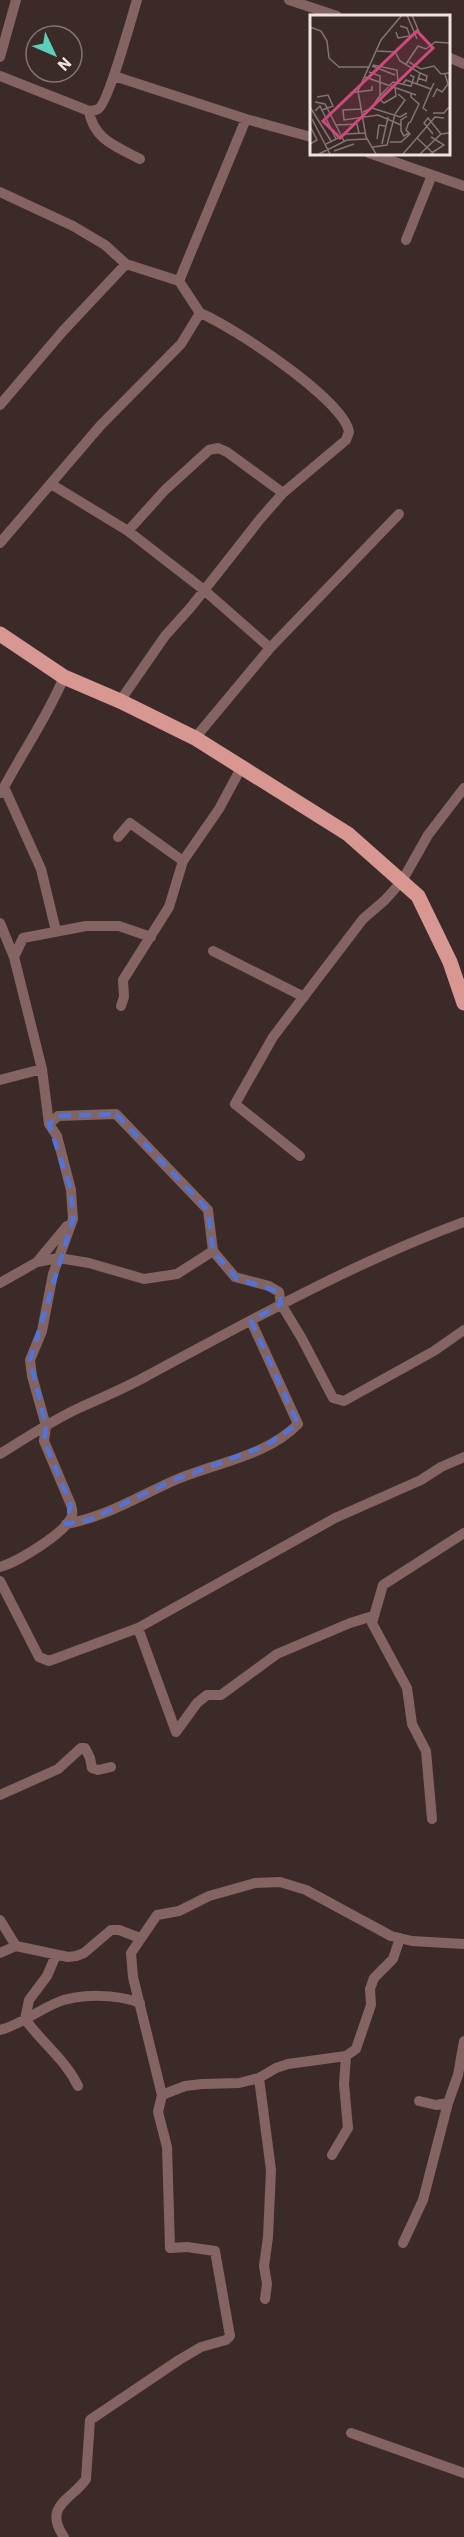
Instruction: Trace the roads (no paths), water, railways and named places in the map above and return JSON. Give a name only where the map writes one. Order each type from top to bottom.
[{"type":"main road","points":[[0,634],[64,677],[120,701],[195,738],[241,768],[272,784],[348,834],[418,896],[450,962],[464,1003]]},
{"type":"street","points":[[0,57],[16,0]]},
{"type":"street","points":[[0,76],[88,111],[98,110],[114,76],[137,0]]},
{"type":"street","points":[[289,0],[334,15]]},
{"type":"street","points":[[449,58],[464,64]]},
{"type":"street","points":[[114,76],[246,119],[310,137]]},
{"type":"street","points":[[88,111],[91,124],[102,139],[140,159]]},
{"type":"street","points":[[179,281],[246,119]]},
{"type":"street","points":[[373,154],[464,186]]},
{"type":"street","points":[[406,240],[432,175]]},
{"type":"street","points":[[0,192],[73,226],[105,245],[126,264],[179,281],[200,313],[231,328],[265,350],[334,407],[348,425],[350,432],[346,440],[283,493],[165,636],[120,701]]},
{"type":"street","points":[[0,405],[63,331],[126,264]]},
{"type":"street","points":[[0,543],[100,426],[181,344],[200,313]]},
{"type":"street","points":[[128,531],[165,490],[209,450],[218,448],[226,452],[283,493]]},
{"type":"street","points":[[51,484],[128,531],[204,590],[270,648]]},
{"type":"street","points":[[195,738],[270,648],[399,514]]},
{"type":"street","points":[[56,931],[41,869],[2,791],[44,718],[64,677]]},
{"type":"street","points":[[121,1006],[124,997],[123,980],[170,907],[183,861],[219,808],[241,768]]},
{"type":"street","points":[[300,1156],[235,1104],[273,1037],[363,920],[402,881],[428,835],[464,788]]},
{"type":"street","points":[[118,837],[130,823],[183,861]]},
{"type":"street","points":[[0,923],[14,957],[42,1069],[49,1124],[57,1136],[71,1190],[73,1219],[53,1274],[42,1331],[30,1360],[32,1376],[46,1426],[44,1441],[72,1505],[72,1515],[66,1524],[22,1559],[0,1567]]},
{"type":"street","points":[[14,957],[23,938],[86,926],[119,926],[151,937]]},
{"type":"street","points":[[213,951],[304,997]]},
{"type":"street","points":[[0,1080],[42,1069]]},
{"type":"street","points":[[49,1124],[58,1116],[116,1114],[208,1210],[213,1251],[238,1278],[269,1286],[279,1292],[281,1304],[301,1336],[333,1398],[338,1401],[344,1401],[434,1351],[464,1330]]},
{"type":"street","points":[[37,1262],[73,1219]]},
{"type":"street","points":[[0,1454],[79,1408],[114,1395],[281,1304],[416,1239],[464,1222]]},
{"type":"street","points":[[0,1283],[37,1262],[59,1258],[89,1263],[144,1279],[177,1274],[213,1251]]},
{"type":"street","points":[[66,1524],[89,1520],[116,1510],[174,1480],[288,1435],[298,1424],[251,1321]]},
{"type":"street","points":[[0,1581],[39,1657],[49,1661],[138,1628],[335,1518],[421,1480],[441,1467],[464,1457]]},
{"type":"street","points":[[432,1820],[426,1751],[412,1724],[406,1688],[372,1623],[383,1585],[464,1533]]},
{"type":"street","points":[[138,1628],[176,1732],[196,1703],[207,1695],[221,1695],[277,1654],[350,1623],[373,1616]]},
{"type":"street","points":[[0,1795],[58,1769],[81,1748],[85,1748],[88,1753],[92,1768],[98,1770],[111,1767]]},
{"type":"street","points":[[64,2537],[56,2523],[61,2502],[86,2479],[90,2420],[179,2360],[201,2347],[226,2340],[230,2336],[215,2252],[187,2247],[170,2248],[167,2147],[158,2112],[162,2095],[133,1977],[131,1953],[140,1938],[157,1915],[178,1911],[209,1896],[268,1881],[306,1890],[391,1936],[438,1944],[464,1944]]},
{"type":"street","points":[[0,1920],[16,1947]]},
{"type":"street","points":[[0,1953],[16,1947],[68,1957],[84,1953],[111,1930],[140,1938]]},
{"type":"street","points":[[162,2095],[184,2086],[239,2083],[259,2078],[288,2064],[346,2056],[356,2049],[371,2005],[370,1989],[374,1978],[393,1959],[400,1938]]},
{"type":"street","points":[[56,1955],[47,1976],[29,2000],[25,2019],[61,2057],[78,2086]]},
{"type":"street","points":[[0,2030],[58,2002],[86,1997],[126,1998],[140,2004]]},
{"type":"street","points":[[403,2243],[423,2200],[448,2103],[458,2075],[464,2041]]},
{"type":"street","points":[[332,2155],[348,2128],[344,2084],[346,2056]]},
{"type":"street","points":[[259,2078],[271,2170],[268,2237],[264,2266],[267,2284],[265,2300]]},
{"type":"street","points":[[419,2101],[436,2105],[448,2103]]},
{"type":"street","points":[[351,2433],[464,2473]]}]
